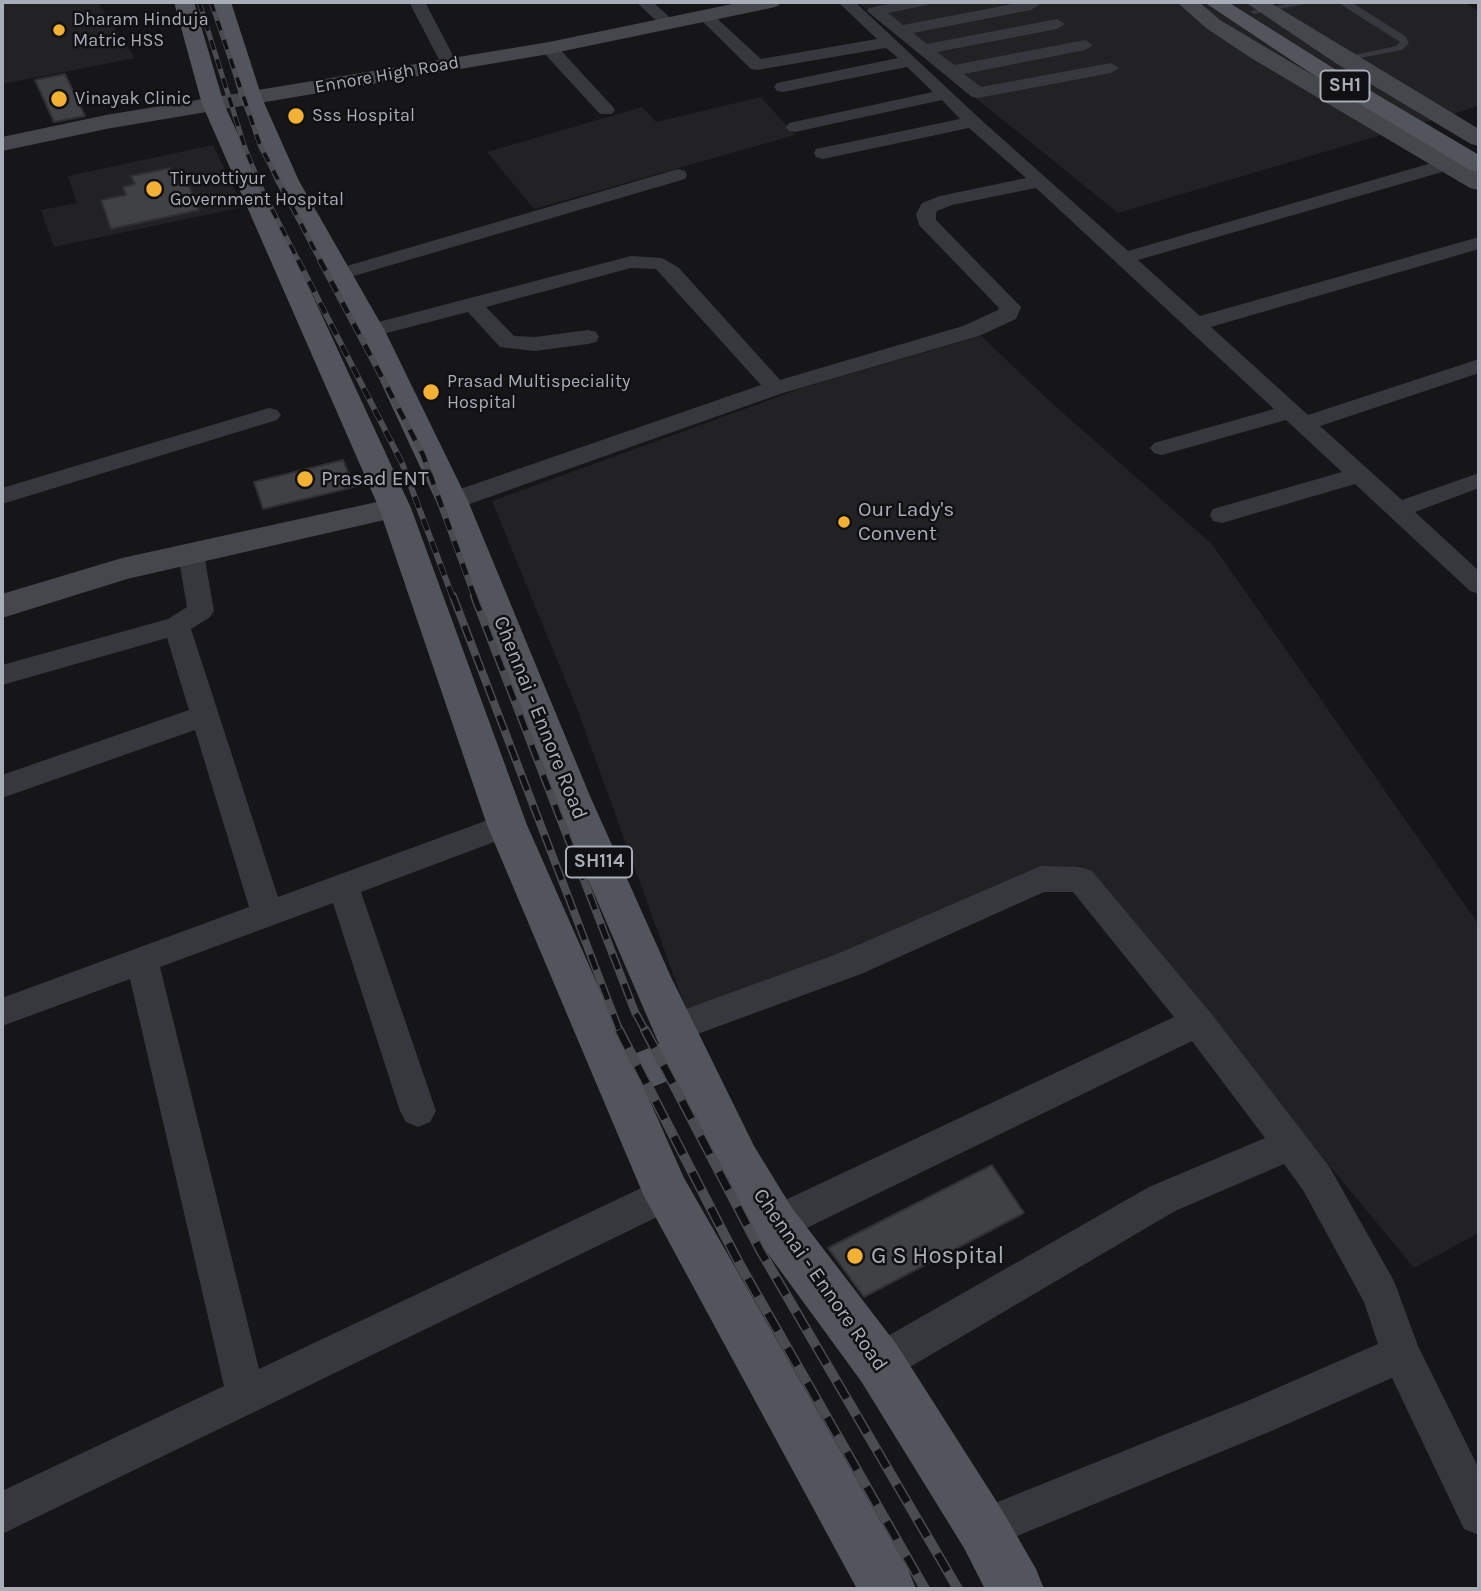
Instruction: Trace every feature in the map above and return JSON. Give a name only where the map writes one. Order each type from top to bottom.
[{"type":"main road","name":"Chennai - Ennore Road","points":[[184,2],[232,101],[395,508],[507,825],[667,1194],[888,1589]]},
{"type":"main road","name":"Chennai - Ennore Road","points":[[221,2],[232,101],[287,181],[340,274],[371,331],[452,501],[571,796],[680,1041],[737,1161],[775,1224],[879,1363],[983,1529],[1016,1589]]},
{"type":"main road","name":"SH1","points":[[1214,2],[1318,69],[1479,165]]},
{"type":"main road","name":"SH1","points":[[1254,6],[1479,146]]},
{"type":"main road","points":[[618,1080],[680,1041]]},
{"type":"street","points":[[417,2],[450,65]]},
{"type":"street","points":[[644,2],[669,24]]},
{"type":"street","name":"Ennore High Road","points":[[2,144],[106,121],[550,48],[771,2]]},
{"type":"street","points":[[846,2],[895,36],[917,56],[946,94],[973,122],[1197,324],[1479,585]]},
{"type":"street","points":[[895,36],[875,11],[921,2]]},
{"type":"street","points":[[1187,2],[1213,24],[1259,53],[1479,183]]},
{"type":"street","points":[[704,15],[757,65],[895,36],[1030,3],[1111,68],[978,93],[951,71],[917,56]]},
{"type":"street","points":[[783,87],[1057,24]]},
{"type":"street","points":[[951,71],[1085,45]]},
{"type":"street","points":[[550,48],[606,110]]},
{"type":"street","points":[[1339,61],[1479,139]]},
{"type":"street","points":[[795,127],[946,94]]},
{"type":"street","points":[[823,153],[973,122]]},
{"type":"street","points":[[1124,258],[1449,164]]},
{"type":"street","points":[[340,274],[678,175]]},
{"type":"street","points":[[452,501],[775,388],[971,331],[1008,314],[1010,307],[926,220],[926,214],[929,207],[947,200],[1040,181]]},
{"type":"street","points":[[1197,324],[1479,243]]},
{"type":"street","points":[[371,331],[631,262],[662,264],[775,388]]},
{"type":"street","points":[[472,304],[508,342],[535,344],[588,337]]},
{"type":"street","points":[[1162,448],[1298,418],[1479,366]]},
{"type":"street","points":[[2,496],[269,415]]},
{"type":"street","points":[[1222,515],[1360,475]]},
{"type":"street","points":[[1398,510],[1479,480]]},
{"type":"street","points":[[2,606],[121,569],[395,508]]},
{"type":"street","points":[[2,675],[177,626],[201,611],[191,554]]},
{"type":"street","points":[[177,626],[267,914]]},
{"type":"street","points":[[2,787],[203,716]]},
{"type":"street","points":[[2,1012],[507,825]]},
{"type":"street","points":[[680,1041],[1041,879],[1081,880],[1198,1022],[1315,1178],[1380,1294],[1401,1354],[1479,1514]]},
{"type":"street","points":[[342,885],[418,1111]]},
{"type":"street","points":[[142,961],[246,1396]]},
{"type":"street","points":[[775,1224],[1198,1022]]},
{"type":"street","points":[[879,1363],[1162,1199],[1289,1144]]},
{"type":"street","points":[[2,1513],[667,1194]]},
{"type":"street","points":[[983,1529],[1255,1418],[1401,1354]]},
{"type":"lane","points":[[1254,6],[1311,2]]},
{"type":"lane","points":[[1339,61],[1399,48],[1405,43],[1402,38],[1347,3],[1341,2]]},
{"type":"shaded area","name":"Dharam Hinduja Matric HSS","points":[[2,2],[97,2],[135,58],[2,84]]},
{"type":"shaded area","points":[[857,2],[1463,2],[1479,11],[1479,106],[1118,213]]},
{"type":"shaded area","points":[[761,97],[795,135],[534,209],[487,152],[642,107],[656,122]]},
{"type":"shaded area","name":"Tiruvottiyur Government Hospital","points":[[213,145],[243,207],[54,247],[41,210],[77,203],[68,176]]},
{"type":"shaded area","points":[[981,336],[1055,406],[1212,544],[1479,925],[1479,1233],[1414,1268],[1082,865],[689,1018],[578,711],[492,501],[805,387]]},
{"type":"building","points":[[65,74],[85,116],[54,122],[35,80]]},
{"type":"building","points":[[170,168],[181,184],[189,186],[199,210],[111,229],[101,200],[126,195],[123,187],[135,184],[131,176]]},
{"type":"building","points":[[343,460],[354,487],[263,509],[254,482]]},
{"type":"building","points":[[992,1165],[1024,1213],[864,1297],[828,1248]]},
{"type":"railway","points":[[199,2],[245,148],[263,192],[299,262]]},
{"type":"railway","points":[[211,2],[260,145],[321,262]]},
{"type":"railway","points":[[298,260],[402,463],[453,598]]},
{"type":"railway","points":[[320,260],[423,455],[475,598]]},
{"type":"railway","points":[[453,596],[620,1032]]},
{"type":"railway","points":[[474,596],[635,1012],[646,1032]]},
{"type":"railway","points":[[645,1030],[760,1250],[958,1589]]},
{"type":"railway","points":[[620,1032],[740,1265],[925,1589]]},
{"type":"place","name":"Dharam Hinduja Matric HSS","points":[[59,30]]},
{"type":"place","name":"Vinayak Clinic","points":[[59,99]]},
{"type":"place","name":"Sss Hospital","points":[[296,116]]},
{"type":"place","name":"Tiruvottiyur Government Hospital","points":[[154,189]]},
{"type":"place","name":"Prasad Multispeciality Hospital","points":[[431,392]]},
{"type":"place","name":"Prasad ENT","points":[[305,479]]},
{"type":"place","name":"Our Lady's Convent","points":[[844,522]]},
{"type":"place","name":"G S Hospital","points":[[855,1256]]}]
